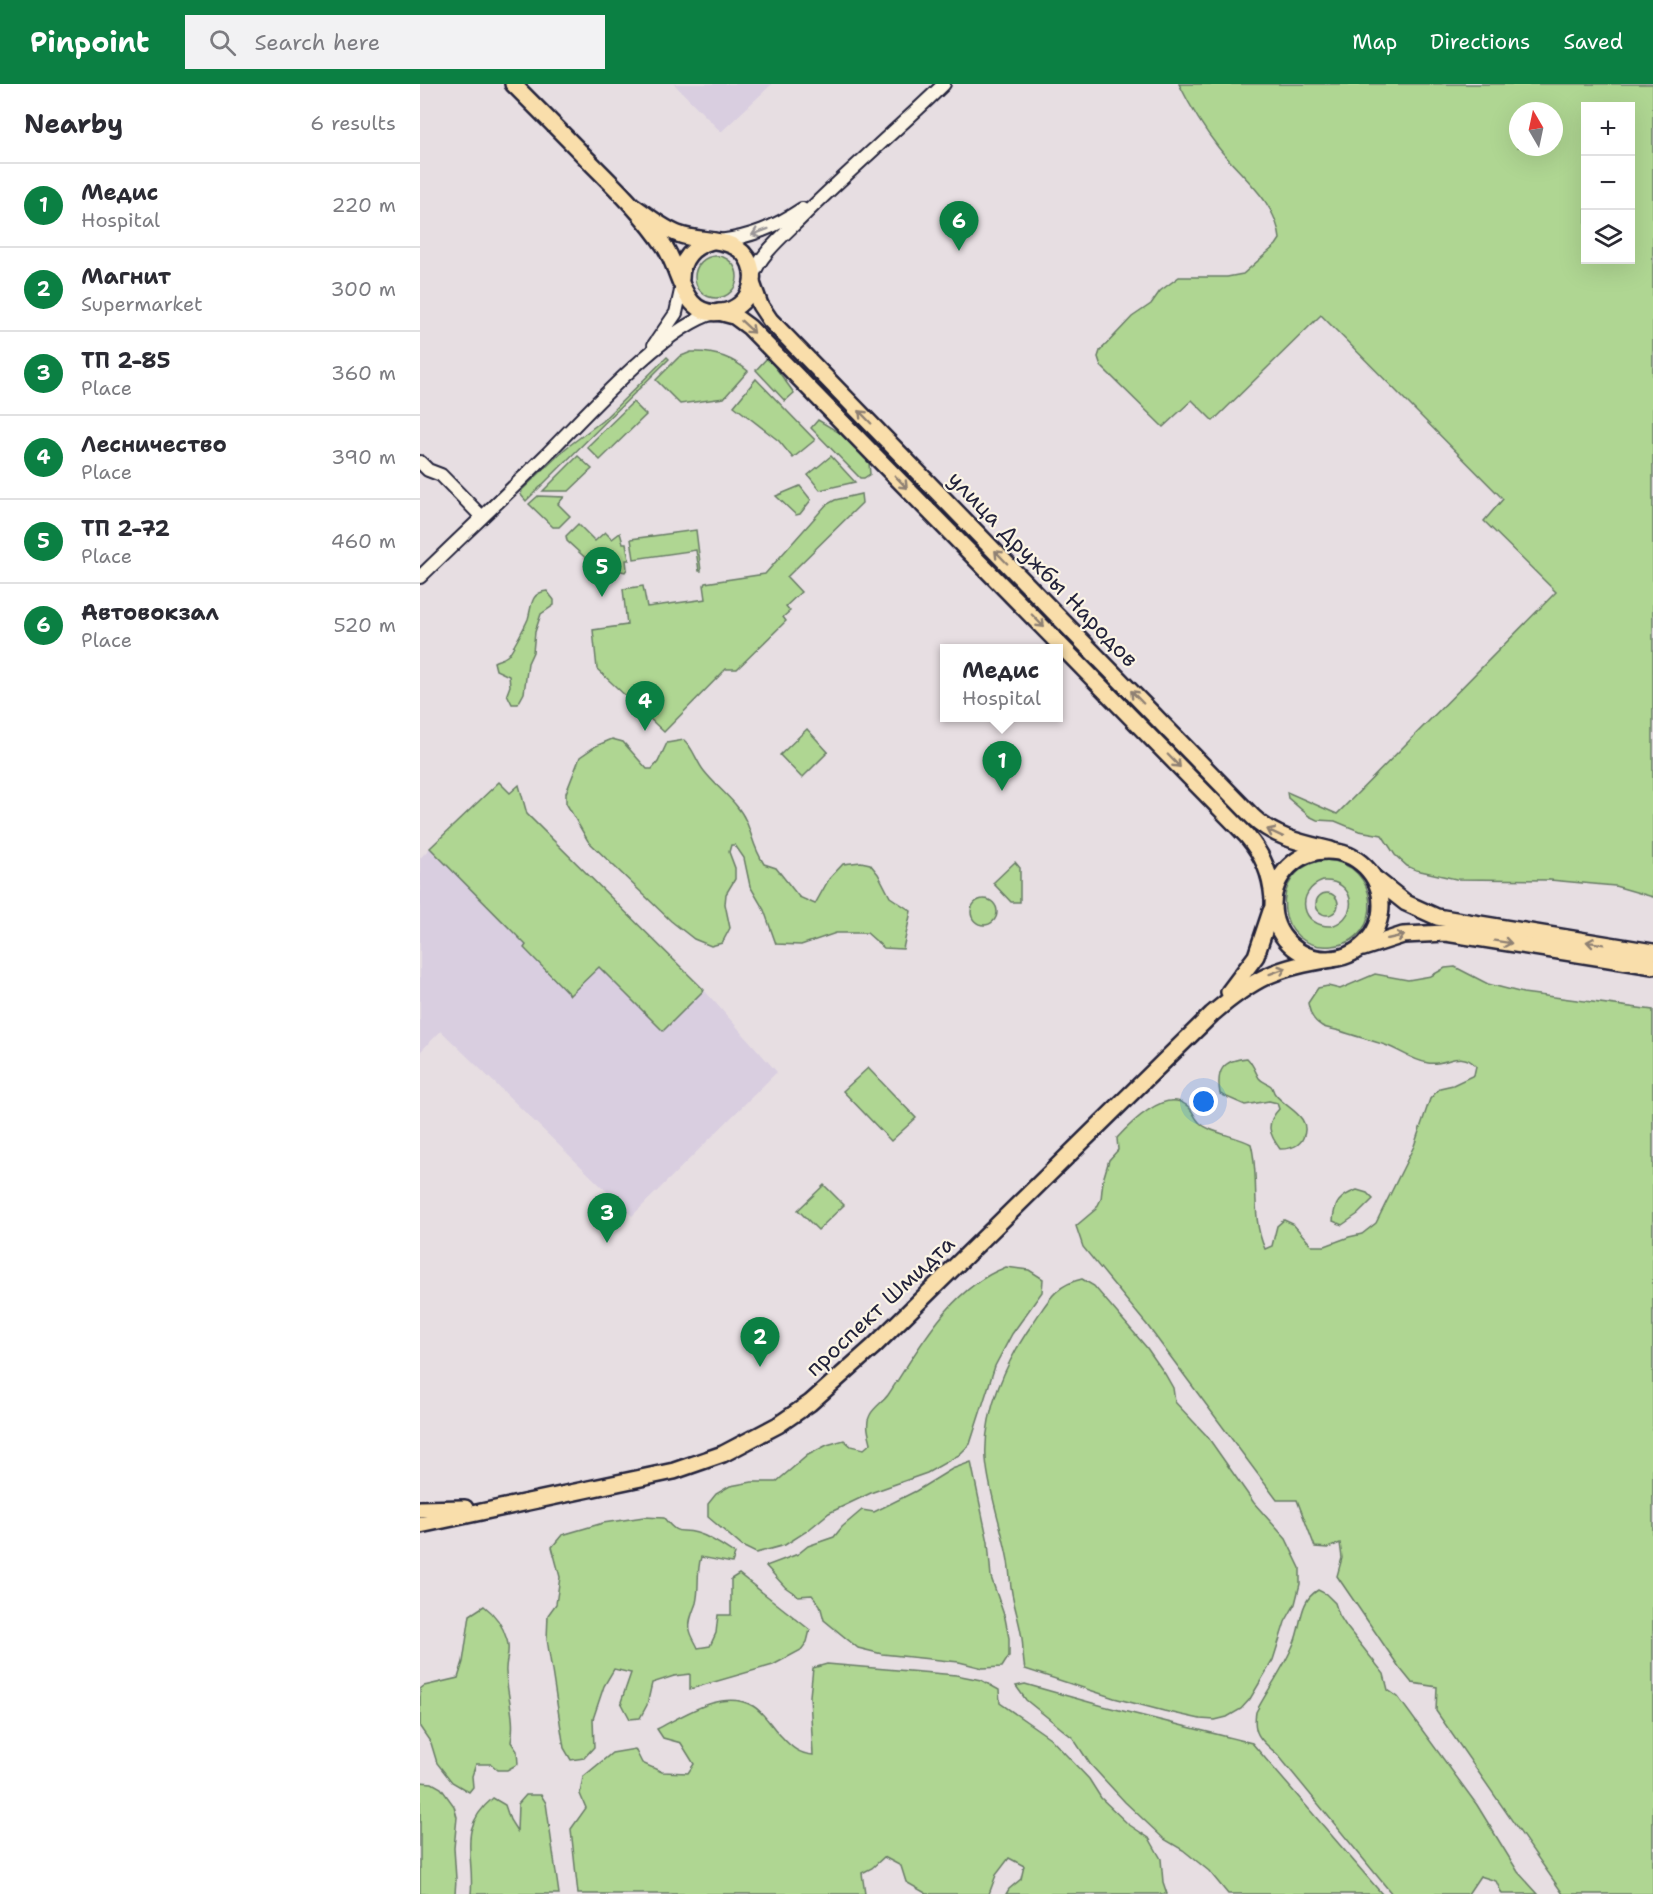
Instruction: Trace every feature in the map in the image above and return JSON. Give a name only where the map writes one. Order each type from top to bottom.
[{"type":"main road","points":[[513,84],[632,205],[666,248],[687,298],[696,306],[707,311],[719,312],[731,309],[742,302],[748,294],[752,281],[750,265],[743,252],[734,245],[678,234],[632,205]]},
{"type":"main road","points":[[681,283],[682,268],[687,256],[700,245],[715,241]]},
{"type":"main road","name":"улица Дружбы Народов","points":[[752,281],[760,305],[770,320],[1253,817],[1268,830],[1279,835],[1331,850]]},
{"type":"main road","name":"улица Дружбы Народов","points":[[719,312],[734,316],[749,327],[1059,644]]},
{"type":"main road","name":"улица Дружбы Народов","points":[[1063,648],[1247,836],[1266,865],[1272,902]]},
{"type":"main road","points":[[1653,952],[1448,920],[1406,903],[1374,878],[1359,860],[1343,852],[1331,850],[1308,854],[1292,863],[1280,876],[1272,902],[1277,928],[1292,947],[1314,957],[1332,959],[1391,938],[1436,932],[1653,966]]},
{"type":"main road","points":[[1349,954],[1364,944],[1378,925],[1381,901],[1374,878]]},
{"type":"main road","name":"проспект Шмидта","points":[[1212,1014],[1256,956],[1266,930],[1272,902]]},
{"type":"main road","name":"проспект Шмидта","points":[[420,1525],[674,1471],[723,1454],[778,1425],[819,1395],[873,1347],[1212,1014],[1243,988],[1271,973],[1297,964],[1332,959]]},
{"type":"main road","name":"проспект Шмидта","points":[[420,1509],[507,1506]]},
{"type":"street","points":[[752,281],[757,267],[769,251],[828,191],[944,84]]},
{"type":"street","points":[[715,241],[747,237],[771,228],[828,191]]},
{"type":"street","points":[[638,364],[673,320],[679,306],[681,283]]},
{"type":"street","points":[[420,577],[638,364],[689,324],[699,318],[719,312]]},
{"type":"street","points":[[420,462],[428,470],[441,475],[482,517]]},
{"type":"shaded area","points":[[674,84],[772,84],[721,132]]},
{"type":"shaded area","points":[[499,782],[510,793],[519,785],[527,814],[704,990],[777,1072],[632,1216],[441,1031],[420,1052],[420,858]]},
{"type":"green space","points":[[1179,84],[1653,84],[1653,897],[1615,886],[1550,880],[1456,879],[1416,870],[1407,866],[1395,855],[1382,835],[1359,831],[1335,821],[1317,820],[1288,798],[1287,792],[1337,814],[1556,592],[1484,521],[1503,499],[1321,315],[1213,421],[1192,400],[1163,427],[1101,366],[1098,357],[1100,351],[1132,317],[1151,304],[1160,291],[1179,277],[1227,277],[1243,274],[1280,239],[1272,212],[1264,200],[1212,140]]},
{"type":"green space","points":[[716,256],[731,262],[737,277],[731,292],[716,298],[701,292],[695,277],[701,262]]},
{"type":"green space","points":[[691,352],[721,356],[748,371],[724,398],[680,404],[656,380],[679,357]]},
{"type":"green space","points":[[667,357],[669,359],[526,501],[521,495],[522,490],[566,448],[602,421]]},
{"type":"green space","points":[[768,357],[794,393],[785,401],[756,370]]},
{"type":"green space","points":[[756,379],[815,440],[793,458],[779,441],[734,406]]},
{"type":"green space","points":[[633,402],[646,415],[600,460],[587,447]]},
{"type":"green space","points":[[818,420],[840,433],[869,463],[870,474],[860,478],[811,428]]},
{"type":"green space","points":[[578,456],[592,469],[569,491],[543,491]]},
{"type":"green space","points":[[831,456],[855,482],[820,490],[808,475]]},
{"type":"green space","points":[[800,486],[811,500],[800,514],[796,515],[776,496]]},
{"type":"green space","points":[[861,494],[862,503],[787,577],[801,592],[786,606],[790,611],[783,617],[786,621],[737,669],[726,669],[664,732],[597,669],[593,630],[627,625],[623,589],[643,586],[647,607],[706,599],[705,583],[765,574],[826,505],[835,500]]},
{"type":"green space","points":[[538,496],[564,497],[558,504],[570,516],[559,527],[553,527],[529,504]]},
{"type":"green space","points":[[578,524],[595,541],[605,532],[612,539],[620,533],[623,543],[626,543],[629,560],[626,560],[625,572],[591,563],[567,541],[566,536]]},
{"type":"green space","points":[[696,530],[701,571],[699,571],[696,550],[634,559],[631,539]]},
{"type":"green space","points":[[547,591],[554,600],[554,605],[541,614],[535,632],[533,652],[528,663],[524,693],[518,704],[512,704],[507,694],[510,686],[509,676],[496,670],[494,662],[509,654],[527,622],[535,597]]},
{"type":"green space","points":[[807,729],[828,752],[802,778],[780,755]]},
{"type":"green space","points":[[612,739],[623,742],[647,769],[652,769],[658,762],[667,743],[684,740],[704,771],[742,814],[764,864],[776,868],[799,897],[815,904],[829,879],[843,864],[861,862],[870,864],[890,897],[911,911],[903,949],[884,948],[867,933],[836,933],[801,945],[776,944],[764,910],[750,886],[744,858],[735,845],[731,845],[729,852],[735,868],[735,879],[726,894],[725,904],[730,928],[722,943],[711,946],[694,939],[671,921],[588,841],[566,803],[566,793],[580,757]]},
{"type":"green space","points":[[499,782],[510,793],[519,785],[527,814],[704,990],[663,1031],[599,967],[570,995],[524,948],[526,945],[430,848]]},
{"type":"green space","points":[[1325,860],[1344,864],[1357,874],[1366,887],[1370,902],[1368,917],[1362,931],[1350,941],[1332,946],[1313,944],[1298,936],[1289,924],[1285,908],[1286,892],[1293,878],[1306,866]],"holes":[[[1323,881],[1342,886],[1347,892],[1350,907],[1341,921],[1332,926],[1322,925],[1313,921],[1308,915],[1305,900],[1314,886]]]},
{"type":"green space","points":[[1015,862],[1020,868],[1020,902],[1011,902],[993,883]]},
{"type":"green space","points":[[1327,893],[1335,896],[1338,904],[1335,912],[1327,915],[1319,912],[1316,904],[1319,896]]},
{"type":"green space","points":[[984,899],[993,903],[997,912],[993,921],[984,925],[975,921],[971,912],[975,903]]},
{"type":"green space","points":[[1455,967],[1488,984],[1523,993],[1653,1010],[1653,1894],[1563,1894],[1436,1711],[1437,1687],[1412,1683],[1337,1576],[1342,1558],[1340,1543],[1328,1548],[1315,1547],[1297,1500],[1277,1500],[1147,1325],[1083,1247],[1076,1226],[1096,1209],[1101,1199],[1103,1180],[1109,1160],[1118,1150],[1117,1138],[1148,1110],[1158,1104],[1177,1101],[1186,1105],[1204,1126],[1251,1144],[1255,1170],[1256,1210],[1260,1236],[1265,1249],[1272,1246],[1277,1226],[1284,1220],[1293,1224],[1312,1246],[1325,1246],[1362,1234],[1376,1223],[1414,1146],[1430,1099],[1440,1088],[1453,1085],[1474,1075],[1476,1066],[1470,1061],[1459,1058],[1435,1063],[1422,1062],[1385,1045],[1324,1027],[1314,1019],[1308,1003],[1318,988],[1328,986],[1340,989],[1375,974],[1408,980],[1431,976],[1445,968]]},
{"type":"green space","points":[[1247,1058],[1260,1079],[1271,1086],[1279,1099],[1301,1118],[1305,1130],[1303,1138],[1296,1145],[1280,1149],[1273,1139],[1270,1124],[1279,1109],[1277,1103],[1269,1101],[1245,1105],[1220,1094],[1220,1073],[1226,1064]]},
{"type":"green space","points":[[868,1068],[916,1118],[891,1141],[843,1091]]},
{"type":"green space","points":[[824,1185],[844,1205],[818,1230],[798,1210]]},
{"type":"green space","points":[[1357,1190],[1367,1193],[1373,1199],[1358,1214],[1342,1225],[1333,1221],[1339,1201]]},
{"type":"green space","points":[[1006,1267],[1029,1270],[1043,1279],[1042,1292],[1012,1334],[995,1366],[970,1444],[959,1455],[927,1473],[873,1492],[829,1513],[785,1545],[756,1553],[742,1546],[708,1517],[708,1504],[716,1494],[730,1486],[752,1482],[776,1482],[808,1455],[827,1445],[844,1440],[851,1446],[864,1449],[871,1443],[868,1433],[870,1415],[888,1395],[938,1321],[968,1290],[986,1277]]},
{"type":"green space","points":[[1082,1279],[1094,1286],[1147,1348],[1173,1388],[1175,1402],[1207,1436],[1254,1503],[1286,1539],[1300,1568],[1300,1584],[1295,1604],[1285,1622],[1273,1660],[1250,1699],[1241,1709],[1227,1717],[1215,1720],[1200,1719],[1164,1711],[1114,1698],[1025,1669],[1022,1638],[1008,1561],[986,1459],[988,1423],[1006,1370],[1023,1338],[1053,1295],[1065,1285]]},
{"type":"green space","points":[[971,1462],[988,1542],[991,1577],[1005,1618],[1009,1638],[1009,1656],[1002,1667],[983,1668],[959,1662],[882,1654],[858,1648],[824,1620],[820,1605],[812,1595],[798,1596],[785,1587],[766,1566],[798,1554],[808,1546],[834,1537],[862,1510],[874,1512],[916,1491],[952,1469]]},
{"type":"green space","points":[[644,1517],[664,1518],[673,1528],[702,1535],[735,1554],[732,1563],[701,1557],[696,1603],[690,1620],[691,1635],[698,1648],[710,1646],[716,1633],[718,1615],[731,1615],[731,1579],[739,1574],[810,1630],[807,1642],[801,1650],[773,1665],[690,1689],[690,1674],[652,1683],[647,1705],[640,1718],[630,1719],[621,1702],[631,1673],[614,1669],[604,1686],[593,1719],[594,1747],[584,1758],[571,1760],[564,1748],[547,1639],[548,1615],[556,1604],[560,1577],[552,1547],[562,1535],[603,1523]]},
{"type":"green space","points":[[1318,1590],[1335,1603],[1346,1626],[1384,1674],[1388,1690],[1398,1697],[1477,1805],[1518,1872],[1538,1894],[1502,1894],[1496,1881],[1480,1876],[1468,1894],[1392,1894],[1278,1755],[1260,1737],[1255,1720],[1256,1712],[1290,1652],[1307,1600]]},
{"type":"green space","points":[[484,1606],[498,1621],[508,1644],[506,1672],[512,1716],[511,1742],[517,1751],[518,1764],[507,1770],[498,1770],[491,1764],[476,1764],[472,1776],[473,1787],[469,1792],[452,1782],[437,1763],[431,1743],[420,1727],[420,1689],[458,1678],[463,1662],[470,1615]]},
{"type":"green space","points":[[827,1664],[956,1675],[981,1680],[999,1690],[1000,1703],[1050,1738],[1089,1779],[1101,1798],[1128,1824],[1149,1838],[1161,1859],[1163,1882],[1167,1894],[1006,1894],[1021,1879],[1024,1866],[1009,1858],[996,1875],[989,1894],[927,1894],[906,1882],[901,1866],[884,1857],[872,1868],[862,1873],[865,1894],[578,1894],[571,1829],[586,1808],[580,1794],[583,1777],[612,1753],[635,1749],[642,1763],[662,1772],[688,1773],[694,1764],[681,1743],[663,1738],[657,1729],[691,1711],[729,1700],[741,1701],[753,1706],[792,1747],[799,1752],[813,1755],[810,1696],[813,1668]]},
{"type":"green space","points":[[1025,1684],[1252,1743],[1382,1894],[1228,1894],[1209,1871],[1183,1850],[1164,1839],[1125,1802],[1090,1764],[1073,1738],[1026,1700],[1016,1686]]},
{"type":"green space","points":[[420,1782],[432,1783],[441,1788],[454,1806],[457,1817],[454,1848],[455,1894],[420,1894]]},
{"type":"green space","points":[[526,1795],[541,1795],[546,1803],[559,1894],[471,1894],[470,1843],[475,1821],[482,1809],[493,1798],[505,1805],[517,1831],[518,1804]]},
{"type":"place","name":"Автовокзал","points":[[959,251]]},
{"type":"place","name":"ТП 2-72","points":[[602,597]]},
{"type":"place","name":"Лесничество","points":[[645,731]]},
{"type":"place","name":"Медис","points":[[1002,791]]},
{"type":"place","name":"ТП 2-85","points":[[607,1243]]},
{"type":"place","name":"Магнит","points":[[760,1367]]}]
